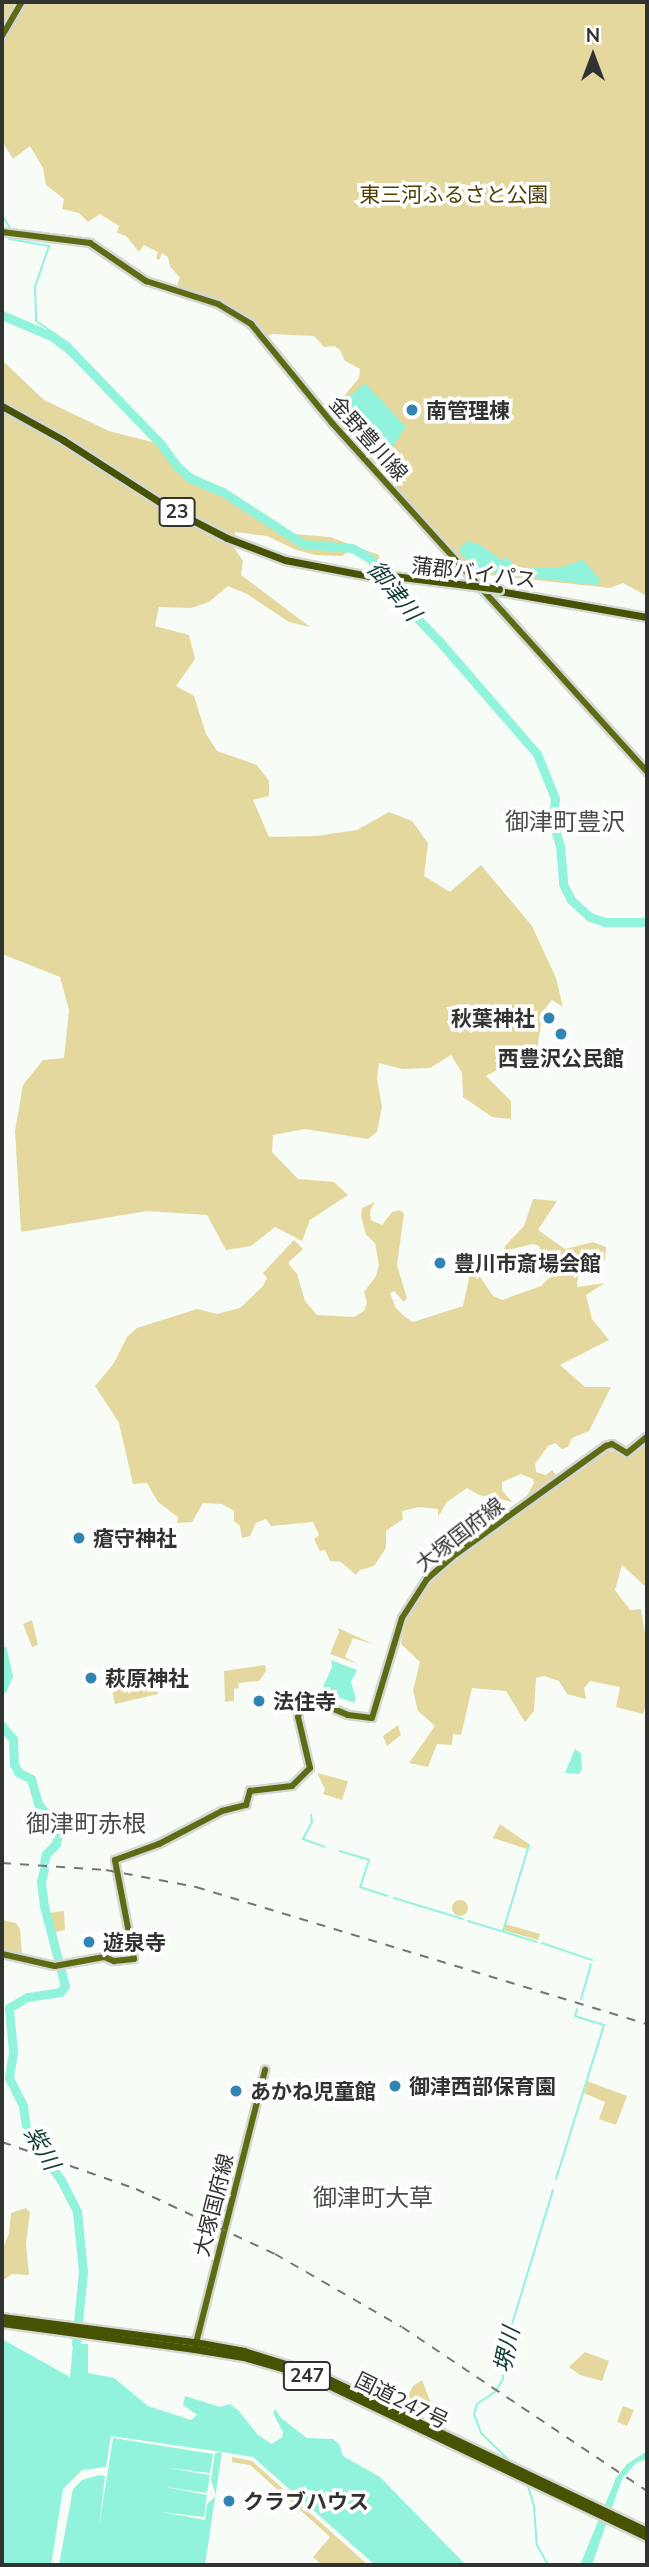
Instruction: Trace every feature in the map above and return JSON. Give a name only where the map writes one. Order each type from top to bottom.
[{"type":"highway","name":"蒲郡バイパス","points":[[2,404],[169,508],[227,538],[285,560],[369,575],[499,590],[647,615]]},
{"type":"highway","name":"国道247号","points":[[2,2317],[78,2330]]},
{"type":"highway","name":"国道247号","points":[[2,2323],[244,2351],[319,2375],[601,2513]]},
{"type":"highway","name":"国道247号","points":[[195,2345],[324,2382],[647,2537]]},
{"type":"highway","name":"国道247号","points":[[614,2519],[647,2531]]},
{"type":"main road","points":[[2,36],[22,2]]},
{"type":"main road","name":"金野豊川線","points":[[2,232],[90,243],[146,281],[210,300],[251,324],[332,423],[647,772]]},
{"type":"main road","name":"大塚国府線","points":[[2,1954],[59,1966],[97,1958],[114,1961],[134,1959],[115,1860],[159,1844],[222,1811],[246,1805],[250,1791],[292,1786],[310,1768],[299,1717],[301,1707],[310,1699],[348,1715],[372,1718],[402,1618],[427,1579],[456,1554],[606,1446],[616,1445],[627,1453],[647,1437]]},
{"type":"main road","name":"大塚国府線","points":[[195,2345],[265,2070]]},
{"type":"green space","name":"東三河ふるさと公園","points":[[2,2],[647,2],[647,596],[623,583],[610,588],[471,573],[329,414],[359,378],[360,369],[345,361],[340,350],[334,346],[324,347],[314,336],[272,334],[265,338],[220,302],[177,285],[180,278],[170,266],[168,257],[162,253],[159,260],[156,258],[158,252],[144,245],[139,252],[126,236],[117,233],[119,226],[100,214],[88,222],[79,213],[62,209],[64,199],[46,185],[43,168],[30,146],[13,159],[2,141],[2,35],[9,29],[2,21]]},
{"type":"green space","points":[[2,360],[44,400],[109,431],[156,443],[176,464],[201,481],[240,498],[259,518],[293,534],[330,537],[379,555],[383,590],[366,559],[349,551],[342,556],[315,555],[296,550],[267,536],[235,532],[233,546],[243,561],[241,575],[310,627],[289,622],[247,594],[228,586],[209,602],[191,608],[159,607],[155,626],[189,635],[195,659],[176,686],[194,696],[206,734],[217,751],[257,765],[269,781],[269,796],[253,800],[269,837],[316,836],[357,830],[389,812],[412,821],[428,843],[424,876],[450,892],[481,865],[532,926],[556,978],[563,1007],[552,1000],[543,1011],[536,1057],[515,1060],[486,1076],[511,1101],[511,1119],[492,1117],[463,1097],[462,1073],[451,1055],[430,1068],[402,1069],[379,1063],[377,1079],[382,1107],[377,1132],[368,1139],[305,1129],[273,1135],[272,1152],[298,1179],[334,1182],[348,1195],[310,1220],[302,1241],[275,1227],[251,1246],[226,1250],[207,1215],[147,1211],[21,1232],[15,1131],[23,1085],[43,1060],[64,1058],[69,1010],[60,977],[2,954]]},
{"type":"green space","points":[[533,1199],[557,1201],[538,1230],[565,1249],[593,1242],[606,1247],[605,1260],[578,1276],[577,1287],[605,1283],[586,1295],[592,1319],[609,1340],[560,1365],[585,1387],[611,1387],[589,1431],[572,1438],[568,1447],[562,1449],[555,1443],[548,1446],[535,1464],[536,1472],[546,1475],[552,1470],[557,1477],[531,1497],[527,1496],[534,1483],[533,1479],[521,1474],[502,1482],[502,1490],[512,1502],[479,1495],[467,1488],[447,1502],[438,1517],[438,1509],[419,1507],[402,1511],[403,1519],[386,1531],[386,1548],[374,1566],[360,1570],[356,1575],[341,1562],[330,1561],[325,1550],[320,1551],[314,1539],[319,1535],[313,1522],[271,1526],[266,1519],[256,1523],[250,1536],[242,1538],[240,1526],[234,1521],[234,1511],[222,1504],[203,1503],[192,1522],[177,1523],[178,1517],[158,1502],[147,1483],[133,1484],[119,1423],[95,1386],[114,1363],[127,1337],[137,1328],[197,1309],[217,1314],[240,1308],[263,1286],[267,1278],[263,1273],[294,1240],[303,1249],[288,1263],[297,1274],[305,1301],[317,1315],[354,1317],[364,1311],[367,1302],[364,1292],[376,1276],[379,1265],[375,1243],[366,1235],[361,1216],[362,1208],[375,1202],[370,1211],[371,1220],[382,1225],[392,1212],[400,1210],[404,1214],[397,1265],[407,1298],[404,1302],[394,1291],[390,1293],[396,1308],[405,1317],[413,1322],[463,1306],[472,1265],[493,1296],[502,1300],[541,1286],[549,1278],[549,1268],[539,1246],[533,1244],[504,1251],[505,1246],[524,1226]]},
{"type":"green space","points":[[647,1440],[647,1588],[622,1565],[615,1590],[630,1610],[641,1609],[647,1646],[647,1700],[643,1714],[616,1707],[620,1687],[590,1681],[584,1688],[586,1699],[567,1694],[559,1681],[544,1676],[536,1678],[534,1711],[525,1722],[506,1691],[472,1688],[461,1735],[453,1734],[452,1745],[437,1744],[428,1767],[409,1763],[435,1726],[418,1711],[413,1691],[420,1662],[401,1644],[406,1618],[429,1581],[458,1555],[606,1450],[628,1455]]},
{"type":"green space","points":[[456,1531],[470,1540],[447,1558],[433,1550]]},
{"type":"green space","points":[[32,1620],[38,1645],[32,1647],[23,1624]]},
{"type":"green space","points":[[338,1628],[375,1645],[353,1638],[345,1657],[358,1664],[330,1654],[339,1632]]},
{"type":"green space","points":[[265,1665],[266,1671],[259,1681],[238,1683],[239,1688],[234,1689],[234,1701],[225,1702],[224,1671]]},
{"type":"green space","points":[[155,1680],[158,1694],[115,1704],[112,1691]]},
{"type":"green space","points":[[398,1725],[401,1735],[387,1746],[383,1736]]},
{"type":"green space","points":[[317,1773],[348,1781],[342,1800],[323,1794],[325,1789]]},
{"type":"green space","points":[[500,1824],[529,1844],[527,1849],[493,1838]]},
{"type":"green space","points":[[460,1900],[466,1902],[466,1914],[460,1916],[454,1914],[452,1908],[454,1902]]},
{"type":"green space","points":[[64,1911],[65,1930],[55,1932],[49,1913]]},
{"type":"green space","points":[[2,1920],[16,1923],[20,1929],[22,1955],[2,1952]]},
{"type":"green space","points":[[505,1924],[540,1934],[538,1940],[503,1930]]},
{"type":"green space","points":[[587,2081],[627,2096],[616,2125],[599,2119],[605,2102],[584,2093]]},
{"type":"green space","points":[[26,2208],[30,2212],[26,2244],[29,2275],[12,2274],[2,2281],[2,2250],[9,2234],[11,2213]]},
{"type":"green space","points":[[585,2352],[609,2361],[602,2381],[580,2375],[569,2367]]},
{"type":"green space","points":[[422,2380],[430,2401],[429,2410],[403,2405],[413,2386]]},
{"type":"green space","points":[[623,2406],[634,2410],[627,2426],[617,2422]]},
{"type":"green space","points":[[232,2457],[252,2461],[368,2565],[322,2565],[313,2557],[330,2537],[250,2465],[232,2462]]},
{"type":"shaded area","points":[[365,383],[406,427],[383,461],[377,462],[332,412]]},
{"type":"shaded area","points":[[467,541],[481,545],[503,561],[505,557],[512,562],[509,568],[516,568],[518,574],[525,576],[529,568],[558,568],[583,560],[601,580],[596,585],[477,571],[460,552],[460,547]]},
{"type":"shaded area","points":[[331,1660],[357,1670],[351,1682],[356,1699],[354,1703],[321,1691],[332,1667]]},
{"type":"shaded area","points":[[575,1749],[581,1753],[582,1769],[579,1774],[565,1773]]},
{"type":"shaded area","points":[[2,2339],[70,2377],[73,2344],[88,2344],[88,2373],[114,2378],[148,2406],[191,2420],[197,2415],[183,2405],[185,2396],[220,2407],[230,2404],[258,2435],[272,2444],[282,2437],[283,2432],[273,2413],[275,2409],[281,2418],[307,2438],[333,2439],[339,2444],[343,2456],[380,2477],[466,2565],[375,2565],[253,2457],[222,2452],[205,2565],[2,2565]]},
{"type":"shaded area","points":[[647,2451],[647,2459],[636,2463],[622,2479],[592,2565],[580,2565],[616,2478],[627,2464]]},
{"type":"pier","points":[[111,2436],[222,2452],[215,2453],[211,2480],[216,2496],[207,2504],[205,2520],[161,2512],[204,2517],[207,2495],[165,2487],[207,2493],[210,2475],[168,2468],[210,2473],[213,2454],[113,2438],[99,2527],[105,2476],[99,2475],[82,2480],[73,2489],[59,2565],[51,2565],[63,2489],[82,2470],[106,2467]]},
{"type":"waterway","points":[[2,215],[10,228]]},
{"type":"waterway","points":[[9,239],[49,246],[35,287],[36,321],[70,344],[86,368]]},
{"type":"waterway","name":"御津川","points":[[2,315],[53,337],[72,352],[190,478],[223,492],[303,544],[352,548],[371,559],[390,590],[440,642],[537,754],[555,798],[553,822],[560,846],[563,884],[571,900],[590,917],[605,922],[647,922]]},
{"type":"waterway","name":"紫川","points":[[2,1650],[8,1675],[2,1689]]},
{"type":"waterway","name":"紫川","points":[[2,1726],[13,1739],[14,1764],[18,1772],[31,1779],[38,1804],[59,1828],[56,1844],[46,1854],[44,1862]]},
{"type":"waterway","points":[[311,1815],[312,1822],[303,1839],[325,1847]]},
{"type":"waterway","points":[[503,1931],[529,1845]]},
{"type":"waterway","points":[[340,1851],[369,1860],[360,1887],[388,1896]]},
{"type":"waterway","name":"紫川","points":[[44,1869],[41,1882],[44,1906],[65,1986],[60,1992],[27,1997],[9,2008],[13,2052],[9,2078],[23,2106],[27,2133],[61,2180],[77,2212],[83,2271],[76,2344]]},
{"type":"waterway","points":[[394,1898],[463,1919]]},
{"type":"waterway","points":[[468,1921],[537,1942]]},
{"type":"waterway","points":[[542,1943],[592,1960]]},
{"type":"waterway","points":[[581,1999],[591,1964]]},
{"type":"waterway","name":"堺川","points":[[556,2179],[604,2025],[575,2016],[577,2009]]},
{"type":"waterway","name":"堺川","points":[[511,2462],[481,2433],[474,2414],[477,2404],[495,2392],[503,2379],[505,2347],[553,2190]]},
{"type":"waterway","name":"堺川","points":[[527,2483],[534,2506],[537,2545],[548,2565]]},
{"type":"railway","points":[[2,1863],[106,1870],[196,1887],[647,2024]]},
{"type":"railway","points":[[2,2142],[136,2189],[275,2254],[402,2327],[647,2491]]},
{"type":"place","name":"南管理棟","points":[[412,410]]},
{"type":"place","name":"秋葉神社","points":[[549,1018]]},
{"type":"place","name":"西豊沢公民館","points":[[561,1034]]},
{"type":"place","name":"豊川市斎場会館","points":[[440,1263]]},
{"type":"place","name":"瘡守神社","points":[[79,1538]]},
{"type":"place","name":"萩原神社","points":[[91,1678]]},
{"type":"place","name":"法住寺","points":[[259,1701]]},
{"type":"place","name":"遊泉寺","points":[[89,1942]]},
{"type":"place","name":"御津西部保育園","points":[[395,2086]]},
{"type":"place","name":"あかね児童館","points":[[236,2091]]},
{"type":"place","name":"クラブハウス","points":[[229,2501]]},
{"type":"district","name":"御津町豊沢","points":[[565,822]]},
{"type":"district","name":"御津町赤根","points":[[86,1824]]},
{"type":"district","name":"御津町大草","points":[[373,2198]]}]
